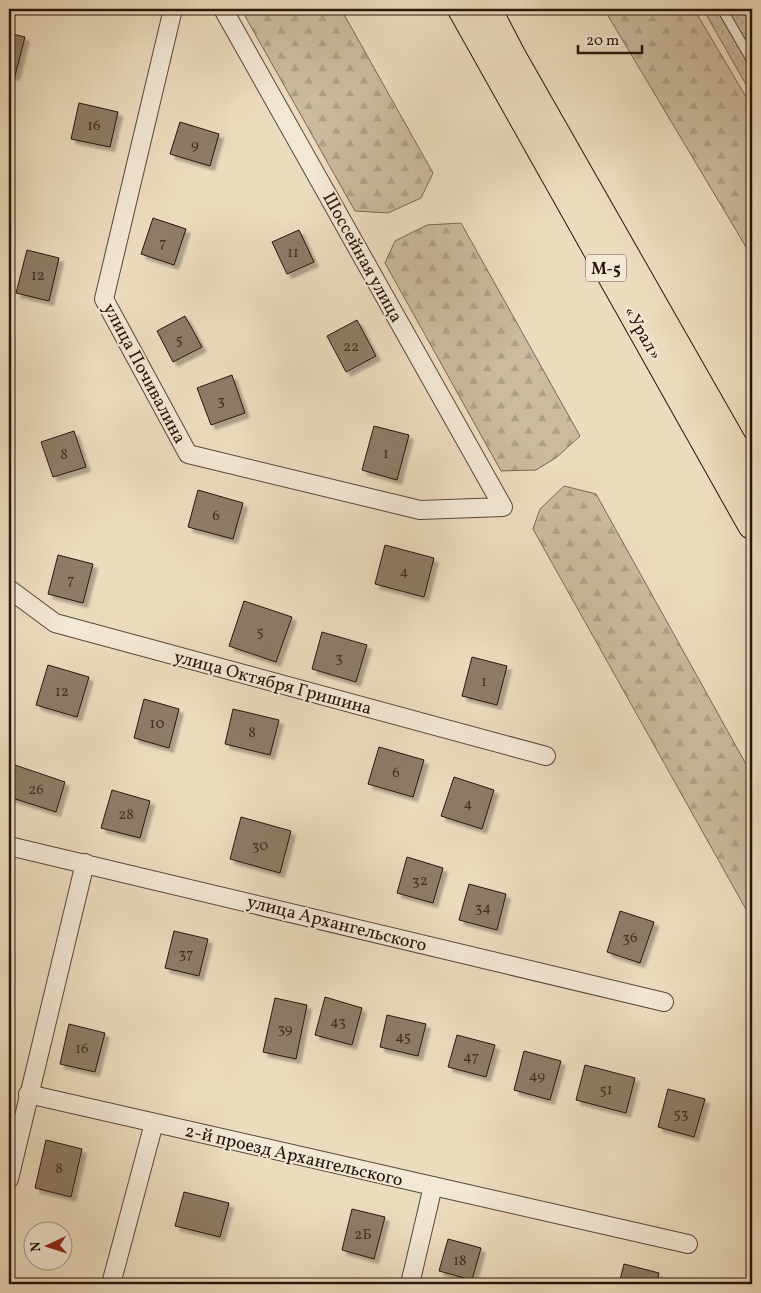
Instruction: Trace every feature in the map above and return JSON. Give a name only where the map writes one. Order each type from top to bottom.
[{"type":"highway","name":"«Урал»","points":[[462,9],[752,525]]},
{"type":"highway","name":"«Урал»","points":[[487,9],[512,57],[752,478]]},
{"type":"street","name":"улица Почивалина","points":[[173,9],[104,299],[188,454],[420,510],[502,507]]},
{"type":"street","name":"Шоссейная улица","points":[[222,9],[502,507]]},
{"type":"street","name":"улица Октября Гришина","points":[[9,589],[55,622],[546,756]]},
{"type":"street","name":"улица Архангельского","points":[[9,846],[664,1002]]},
{"type":"street","points":[[9,1179],[85,863]]},
{"type":"street","name":"2-й проезд Архангельского","points":[[28,1094],[688,1244]]},
{"type":"street","points":[[111,1284],[154,1123]]},
{"type":"street","points":[[410,1284],[433,1186]]},
{"type":"lane","points":[[722,9],[752,62]]},
{"type":"green space","points":[[241,9],[341,9],[433,173],[421,198],[388,213],[355,211]]},
{"type":"green space","points":[[604,9],[694,9],[752,107],[752,257]]},
{"type":"green space","points":[[703,9],[752,9],[752,95]]},
{"type":"green space","points":[[461,223],[580,436],[557,457],[536,470],[501,471],[385,263],[395,241],[427,225]]},
{"type":"green space","points":[[564,486],[596,494],[752,775],[752,920],[533,529],[540,509]]},
{"type":"building","points":[[9,33],[25,37],[15,76],[9,75]]},
{"type":"building","points":[[79,103],[118,112],[110,147],[71,139]]},
{"type":"building","points":[[180,122],[219,134],[210,166],[170,154]]},
{"type":"building","points":[[153,218],[186,229],[174,265],[141,254]]},
{"type":"building","points":[[299,230],[314,262],[287,274],[272,242]]},
{"type":"building","points":[[27,250],[59,258],[49,301],[16,293]]},
{"type":"building","points":[[185,316],[202,347],[173,362],[157,331]]},
{"type":"building","points":[[357,320],[376,356],[346,372],[327,336]]},
{"type":"building","points":[[232,375],[245,413],[211,425],[197,388]]},
{"type":"building","points":[[374,426],[409,435],[397,480],[362,470]]},
{"type":"building","points":[[74,431],[86,467],[53,477],[41,442]]},
{"type":"building","points":[[198,490],[243,503],[233,539],[188,527]]},
{"type":"building","points":[[385,545],[434,558],[424,597],[375,584]]},
{"type":"building","points":[[58,555],[93,564],[83,603],[48,594]]},
{"type":"building","points":[[244,601],[292,617],[276,662],[229,646]]},
{"type":"building","points":[[322,632],[367,645],[356,682],[312,669]]},
{"type":"building","points":[[472,657],[507,666],[497,705],[462,696]]},
{"type":"building","points":[[48,665],[89,677],[77,717],[36,705]]},
{"type":"building","points":[[144,699],[179,709],[169,748],[134,738]]},
{"type":"building","points":[[233,709],[279,720],[270,755],[225,744]]},
{"type":"building","points":[[379,747],[424,760],[413,797],[368,784]]},
{"type":"building","points":[[9,763],[65,782],[56,812],[9,797]]},
{"type":"building","points":[[454,777],[494,790],[482,829],[441,816]]},
{"type":"building","points":[[112,790],[150,801],[140,838],[101,828]]},
{"type":"building","points":[[241,817],[291,831],[280,873],[230,859]]},
{"type":"building","points":[[407,857],[443,868],[433,903],[397,893]]},
{"type":"building","points":[[469,884],[506,894],[497,930],[459,920]]},
{"type":"building","points":[[620,911],[654,922],[640,963],[607,952]]},
{"type":"building","points":[[174,931],[208,939],[199,976],[165,968]]},
{"type":"building","points":[[325,997],[362,1008],[352,1045],[315,1035]]},
{"type":"building","points":[[275,998],[307,1005],[296,1059],[263,1052]]},
{"type":"building","points":[[387,1015],[426,1024],[418,1056],[380,1047]]},
{"type":"building","points":[[69,1024],[105,1033],[95,1072],[60,1064]]},
{"type":"building","points":[[457,1035],[495,1045],[486,1077],[448,1067]]},
{"type":"building","points":[[524,1051],[561,1061],[550,1100],[514,1090]]},
{"type":"building","points":[[585,1065],[635,1078],[626,1113],[576,1100]]},
{"type":"building","points":[[668,1089],[705,1099],[694,1137],[658,1127]]},
{"type":"building","points":[[46,1140],[82,1149],[71,1197],[35,1188]]},
{"type":"building","points":[[184,1192],[229,1203],[220,1237],[175,1226]]},
{"type":"building","points":[[352,1209],[385,1217],[374,1259],[342,1250]]},
{"type":"building","points":[[448,1239],[481,1248],[472,1280],[439,1271]]},
{"type":"building","points":[[624,1264],[659,1273],[656,1284],[619,1284]]}]
